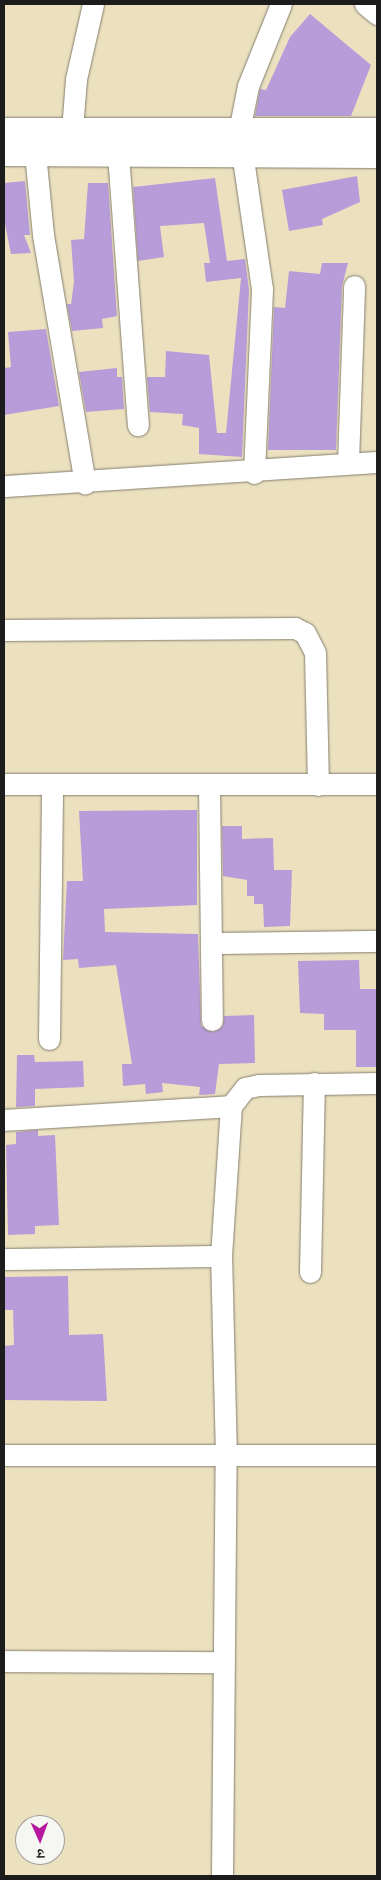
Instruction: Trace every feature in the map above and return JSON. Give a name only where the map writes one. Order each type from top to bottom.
[{"type":"street","points":[[72,130],[76,79],[93,4]]},
{"type":"street","points":[[254,473],[262,289],[242,143],[248,86],[281,4]]},
{"type":"street","points":[[365,4],[377,14]]},
{"type":"street","points":[[4,130],[72,130],[377,156]]},
{"type":"street","points":[[4,153],[118,154],[377,132]]},
{"type":"street","points":[[35,154],[43,235],[85,483]]},
{"type":"street","points":[[118,154],[138,425]]},
{"type":"street","points":[[348,462],[354,286]]},
{"type":"street","points":[[4,486],[254,473],[348,462],[377,462]]},
{"type":"street","points":[[4,630],[295,628],[305,634],[315,653],[318,785]]},
{"type":"street","points":[[4,784],[377,784]]},
{"type":"street","points":[[49,1038],[52,785]]},
{"type":"street","points":[[209,785],[212,1020]]},
{"type":"street","points":[[211,943],[377,941]]},
{"type":"street","points":[[222,1876],[226,1457],[221,1256],[231,1106],[245,1088],[377,1083]]},
{"type":"street","points":[[310,1272],[314,1084]]},
{"type":"street","points":[[4,1120],[231,1106]]},
{"type":"street","points":[[4,1259],[221,1256]]},
{"type":"street","points":[[4,1455],[226,1457],[377,1455]]},
{"type":"street","points":[[4,1661],[224,1662]]},
{"type":"building","points":[[310,14],[371,65],[351,116],[255,116],[260,89],[266,90],[290,37]]},
{"type":"building","points":[[357,176],[360,202],[322,219],[323,225],[289,231],[282,190]]},
{"type":"building","points":[[215,178],[227,261],[245,259],[249,290],[242,457],[199,454],[199,428],[182,425],[183,414],[150,412],[147,377],[165,377],[166,351],[209,355],[217,433],[226,433],[241,278],[206,282],[204,263],[210,263],[204,223],[160,226],[164,257],[138,261],[133,187]]},
{"type":"building","points":[[25,181],[30,235],[24,235],[31,253],[11,254],[4,219],[4,183]]},
{"type":"building","points":[[88,183],[108,183],[117,316],[102,319],[103,328],[72,331],[67,304],[71,304],[74,282],[71,240],[84,239]]},
{"type":"building","points":[[322,263],[348,263],[342,286],[336,450],[268,450],[274,307],[285,308],[289,271],[320,274]]},
{"type":"building","points":[[46,329],[59,406],[4,415],[5,368],[11,367],[8,332]]},
{"type":"building","points":[[117,368],[117,377],[122,377],[124,409],[86,412],[79,372]]},
{"type":"building","points":[[197,810],[197,905],[104,909],[105,932],[198,934],[201,1026],[213,1032],[223,1026],[224,1016],[254,1015],[255,1063],[219,1064],[215,1094],[199,1095],[200,1087],[162,1083],[163,1092],[146,1094],[145,1084],[123,1086],[122,1064],[132,1064],[116,965],[79,968],[78,959],[63,960],[67,881],[83,881],[79,811]]},
{"type":"building","points":[[222,826],[242,826],[242,839],[273,838],[274,870],[292,870],[290,926],[264,927],[263,904],[254,904],[254,896],[247,896],[247,880],[223,876]]},
{"type":"building","points":[[359,960],[360,989],[377,989],[377,1067],[356,1067],[356,1030],[324,1030],[324,1014],[300,1013],[298,961]]},
{"type":"building","points":[[17,1055],[34,1055],[35,1062],[83,1061],[84,1087],[35,1089],[35,1106],[16,1107]]},
{"type":"building","points":[[38,1130],[38,1136],[55,1135],[59,1225],[35,1226],[35,1234],[8,1235],[6,1145],[16,1144],[16,1132]]},
{"type":"building","points":[[68,1276],[69,1335],[103,1334],[107,1401],[4,1400],[4,1346],[14,1345],[13,1310],[4,1310],[4,1277]]}]
